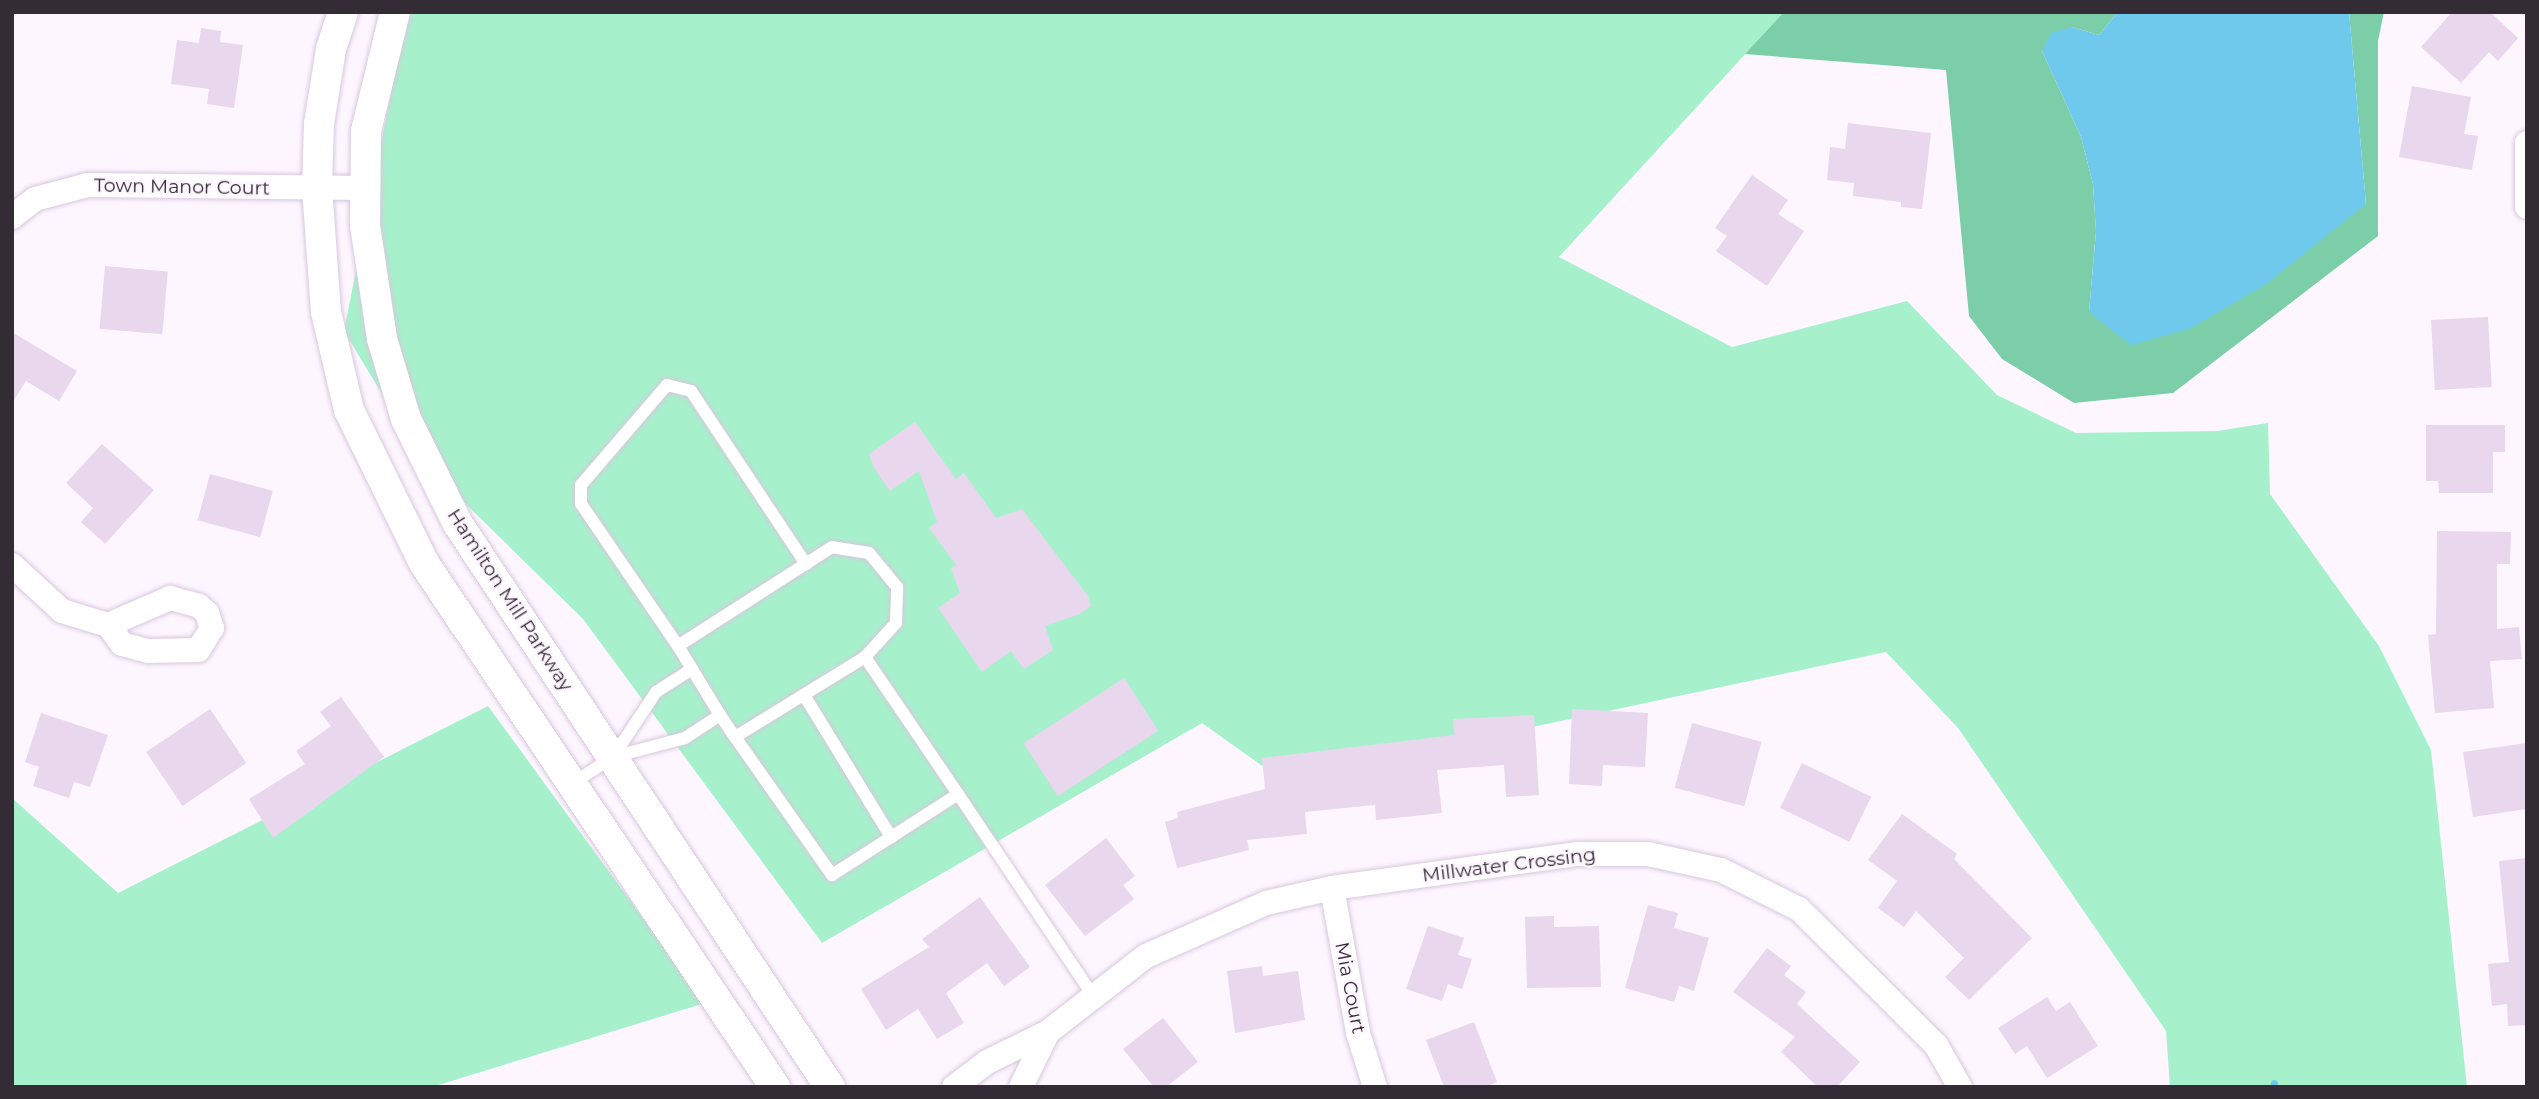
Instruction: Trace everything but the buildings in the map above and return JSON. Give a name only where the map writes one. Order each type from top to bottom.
[{"type":"street","points":[[343,12],[331,49],[319,124],[317,187],[326,312],[349,411],[424,563],[775,1087]]},
{"type":"street","name":"Hamilton Mill Parkway","points":[[395,12],[366,131],[365,225],[382,339],[406,419],[458,524],[830,1087]]},
{"type":"street","points":[[2527,143],[2527,207]]},
{"type":"street","name":"Town Manor Court","points":[[15,208],[35,198],[88,185],[365,188]]},
{"type":"street","points":[[12,565],[62,611],[108,625]]},
{"type":"street","name":"Millwater Crossing","points":[[954,1087],[987,1062],[1048,1032],[1146,956],[1266,903],[1332,888],[1578,854],[1648,854],[1721,870],[1799,909],[1936,1045],[1960,1087]]},
{"type":"street","name":"Mia Court","points":[[1332,888],[1358,1033],[1375,1087]]},
{"type":"street","name":"Millwater Crossing","points":[[1021,1087],[1048,1032]]},
{"type":"lane","points":[[806,564],[691,391],[667,385],[581,485],[581,505],[678,646],[720,715],[832,875],[958,794]]},
{"type":"lane","points":[[678,646],[832,547],[869,553],[897,587],[896,623],[865,656],[735,737]]},
{"type":"lane","points":[[865,656],[1094,997]]},
{"type":"lane","points":[[612,757],[656,692],[692,669]]},
{"type":"lane","points":[[804,695],[891,837]]},
{"type":"lane","points":[[573,783],[612,757],[685,738],[720,715]]},
{"type":"green space","points":[[407,12],[1784,12],[1559,257],[1732,347],[1907,301],[1997,395],[2076,433],[2217,431],[2268,423],[2270,494],[2379,646],[2431,750],[2467,1087],[2170,1087],[2166,1031],[1958,728],[1886,652],[1282,780],[1202,723],[822,943],[583,619],[423,462],[344,331]]},
{"type":"green space","points":[[1784,12],[2118,12],[2099,35],[2072,27],[2042,51],[2081,137],[2093,184],[2096,231],[2089,312],[2366,204],[2349,12],[2384,12],[2378,41],[2378,236],[2173,393],[2074,403],[2002,359],[1969,316],[1946,70],[1745,54]]},
{"type":"green space","points":[[488,706],[705,1003],[432,1087],[12,1087],[12,798],[118,893]]},
{"type":"water","points":[[2118,12],[2349,12],[2366,204],[2265,285],[2189,329],[2131,345],[2089,312],[2096,231],[2093,184],[2081,137],[2042,51],[2051,33],[2072,27],[2099,35]]},
{"type":"waterway","points":[[2273,1087],[2274,1083]]}]
